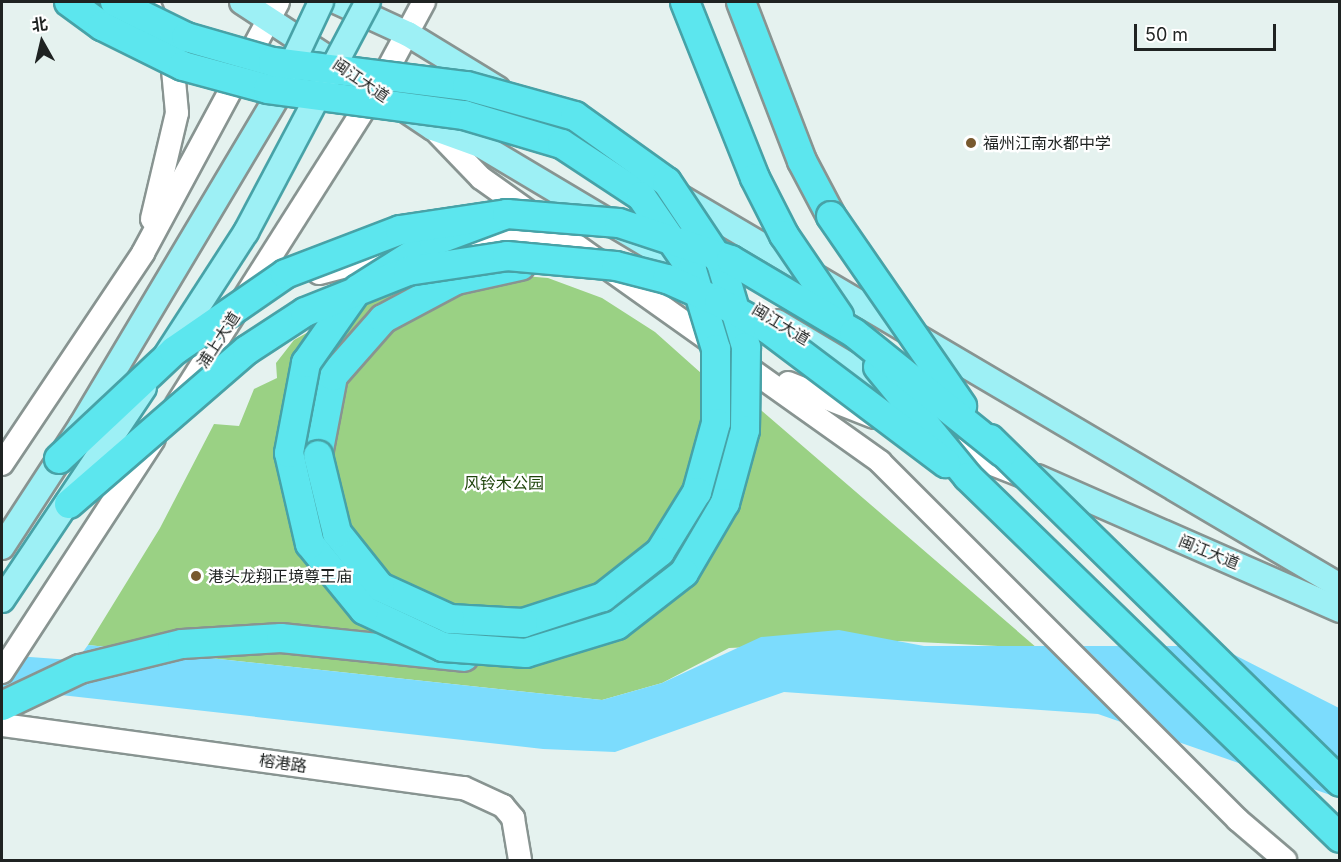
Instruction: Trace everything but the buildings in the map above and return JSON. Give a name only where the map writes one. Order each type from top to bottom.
[{"type":"highway","points":[[69,2],[102,26],[183,66],[268,89],[464,116],[562,144],[641,196],[692,270],[716,349],[716,423],[697,492],[660,552],[603,597],[523,623],[450,619],[380,587],[337,533],[318,455],[333,376],[383,319],[456,280],[563,257]]},
{"type":"highway","points":[[2,706],[80,669],[182,644],[281,638],[454,658],[526,653],[617,625],[684,573],[725,503],[745,430],[746,347],[721,263],[667,182],[575,116],[467,86],[273,62],[186,38],[115,2]]},
{"type":"highway","points":[[685,2],[729,120],[784,234],[864,349],[968,477],[1340,838]]},
{"type":"highway","points":[[741,2],[802,161],[831,216],[950,391],[1003,453],[1340,782]]},
{"type":"highway","points":[[507,214],[434,241],[358,289],[306,363],[289,453],[310,544],[364,610],[443,647],[526,653]]},
{"type":"highway","points":[[59,459],[174,351],[285,274],[400,230],[507,214],[619,223],[731,260],[854,333],[1003,453]]},
{"type":"highway","points":[[69,504],[247,350],[304,312],[408,271],[507,256],[563,257],[667,279],[719,302],[768,329],[910,442],[968,477]]},
{"type":"main road","points":[[143,253],[177,113],[172,59],[147,2]]},
{"type":"main road","name":"闽江大道","points":[[242,2],[274,10],[376,91],[434,128],[480,145],[1064,493],[1340,610]]},
{"type":"main road","points":[[2,546],[59,459],[277,97],[321,2]]},
{"type":"main road","name":"闽江大道","points":[[338,2],[408,34],[1340,586]]},
{"type":"main road","points":[[2,600],[69,504],[246,232],[368,2]]},
{"type":"main road","name":"浦上大道","points":[[2,672],[236,312],[376,91],[424,2]]},
{"type":"main road","points":[[2,464],[143,253],[274,10]]},
{"type":"main road","points":[[434,128],[481,178],[595,254],[759,371],[880,462],[1133,715],[1285,861]]},
{"type":"main road","points":[[236,312],[324,271],[428,246],[514,239],[595,254]]},
{"type":"main road","points":[[759,371],[1064,493]]},
{"type":"main road","name":"榕港路","points":[[2,724],[464,788],[503,806],[513,818],[520,861]]},
{"type":"green space","name":"风铃木公园","points":[[524,276],[548,278],[602,298],[655,332],[729,398],[740,392],[1037,648],[898,641],[729,648],[662,683],[602,700],[88,645],[160,528],[214,424],[239,426],[254,389],[277,378],[276,363],[294,340],[353,307],[421,285]]},
{"type":"water","points":[[839,630],[924,646],[1217,646],[1339,708],[1339,798],[1098,714],[784,692],[615,752],[543,749],[52,694],[88,645],[602,700],[662,683],[761,637]]},
{"type":"waterway","points":[[2,672],[83,678]]},
{"type":"place","name":"福州江南水都中学","points":[[971,143]]},
{"type":"place","name":"港头龙翔正境尊王庙","points":[[196,576]]}]
